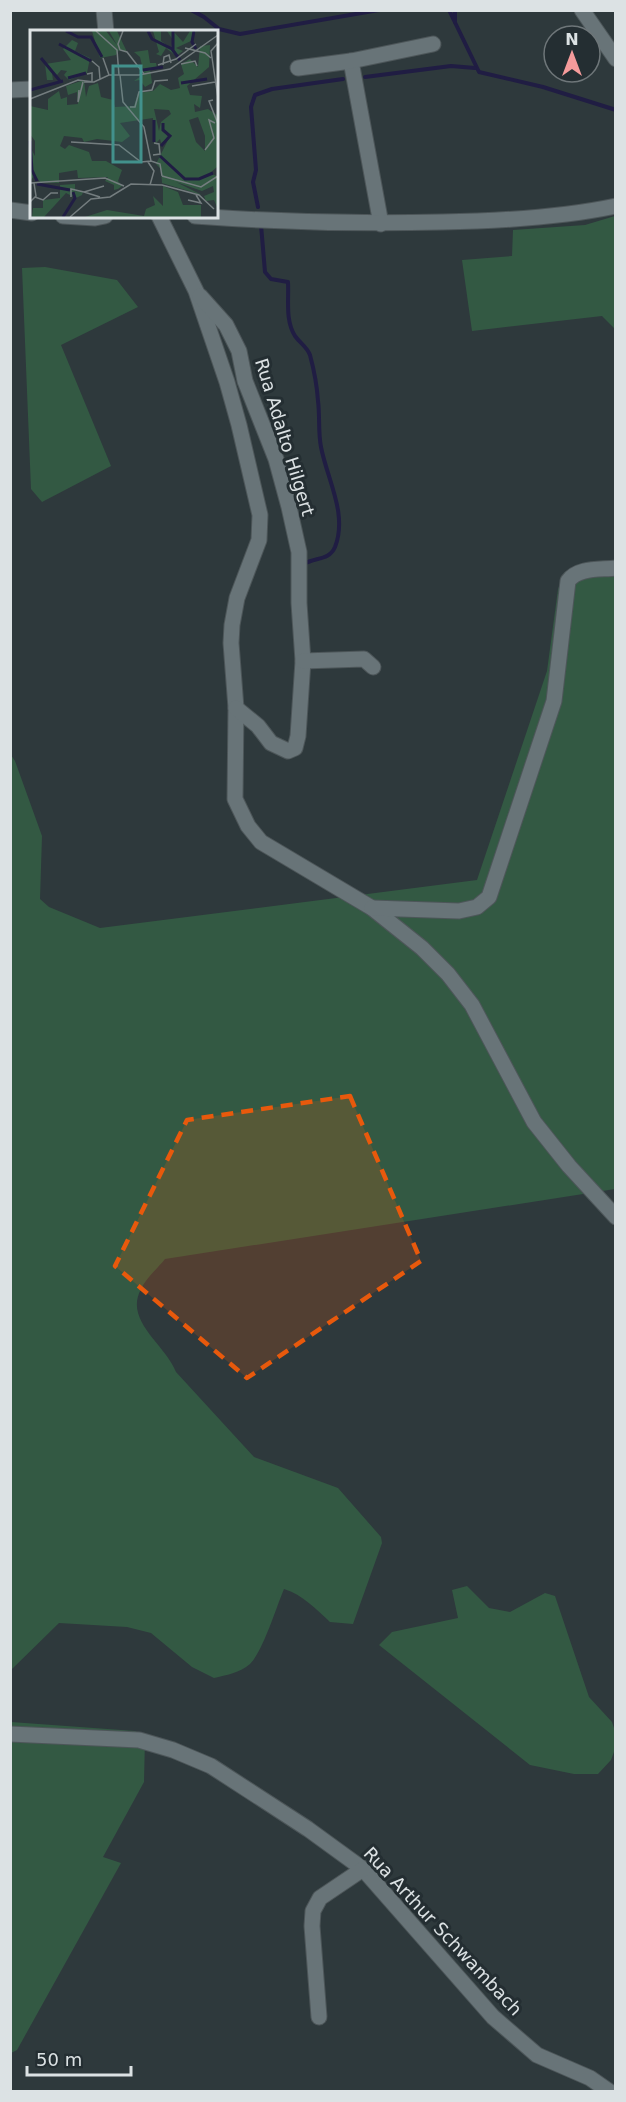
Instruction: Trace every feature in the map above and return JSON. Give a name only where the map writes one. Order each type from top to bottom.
[{"type":"street","points":[[104,10],[106,30]]},
{"type":"street","points":[[582,10],[615,59]]},
{"type":"street","points":[[298,68],[351,61],[434,44]]},
{"type":"street","points":[[351,61],[381,224]]},
{"type":"street","points":[[10,90],[30,89]]},
{"type":"street","points":[[218,217],[381,224],[579,214],[615,206]]},
{"type":"street","points":[[10,210],[30,213]]},
{"type":"street","points":[[160,218],[196,291],[233,403],[260,514],[259,540],[237,598],[232,625],[232,670],[236,708],[235,799],[248,826],[261,842],[372,908],[422,948],[454,982],[472,1005],[534,1122],[569,1166],[615,1217]]},
{"type":"street","name":"Rua Adalto Hilgert","points":[[196,291],[226,325],[239,351],[245,381],[276,459],[299,552],[299,603],[303,661],[298,736],[295,748],[288,751],[271,743],[258,726],[236,708]]},
{"type":"street","points":[[372,908],[459,911],[477,907],[489,897],[554,701],[568,581],[581,571],[615,568]]},
{"type":"street","points":[[303,661],[364,659],[374,667]]},
{"type":"street","name":"Rua Arthur Schwambach","points":[[10,1734],[139,1740],[173,1750],[211,1766],[363,1869],[493,2017],[537,2055],[590,2079],[610,2091]]},
{"type":"street","points":[[319,2017],[312,1926],[314,1911],[320,1898],[363,1869]]},
{"type":"highlighted area","points":[[350,1096],[421,1261],[247,1378],[115,1266],[187,1120]]},
{"type":"green space","points":[[615,216],[615,329],[602,316],[472,331],[462,260],[512,256],[513,230],[585,225]]},
{"type":"green space","points":[[45,267],[117,280],[138,307],[61,345],[111,466],[42,502],[31,489],[22,268]]},
{"type":"green space","points":[[615,565],[615,1189],[165,1259],[141,1289],[137,1301],[141,1322],[176,1372],[254,1457],[338,1488],[381,1537],[382,1543],[353,1624],[330,1622],[303,1599],[284,1589],[255,1658],[242,1670],[233,1673],[214,1678],[192,1667],[151,1633],[127,1627],[59,1623],[11,1670],[11,755],[42,836],[40,899],[49,907],[100,928],[477,880],[547,671],[558,589],[565,574]]},
{"type":"green space","points":[[467,1586],[489,1608],[510,1612],[545,1593],[555,1596],[589,1697],[612,1722],[615,1731],[615,1749],[611,1760],[598,1774],[574,1774],[530,1765],[379,1645],[392,1632],[458,1618],[452,1590]]},
{"type":"green space","points":[[11,1722],[135,1731],[145,1739],[144,1782],[103,1857],[121,1863],[17,2050],[11,2053]]},
{"type":"waterway","points":[[191,10],[219,29],[240,34],[379,10]]},
{"type":"waterway","points":[[449,10],[479,72],[543,87],[616,110]]},
{"type":"waterway","points":[[455,10],[455,22]]},
{"type":"waterway","points":[[365,77],[451,66],[475,68]]},
{"type":"waterway","points":[[258,207],[253,182],[256,170],[251,107],[255,95],[272,89],[343,79]]},
{"type":"waterway","points":[[261,225],[265,272],[271,279],[288,282],[288,310],[292,330],[310,355],[317,389],[321,447],[338,509],[338,535],[335,547],[329,555],[304,564]]}]
